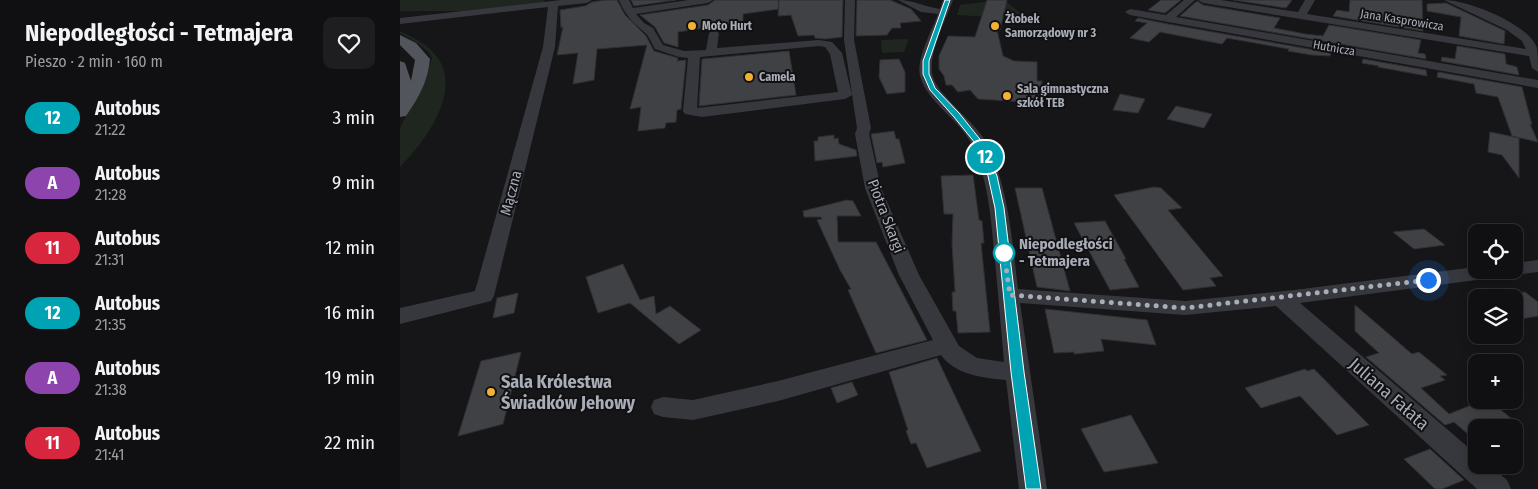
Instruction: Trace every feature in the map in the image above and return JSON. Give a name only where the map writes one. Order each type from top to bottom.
[{"type":"main road","points":[[400,39],[411,46],[423,60],[422,71],[414,94],[400,111]]},
{"type":"main road","points":[[400,66],[404,88],[400,111]]},
{"type":"street","points":[[400,21],[587,0]]},
{"type":"street","points":[[624,0],[629,12],[643,28],[649,30],[659,47],[682,55],[819,43],[828,44],[836,53],[845,95],[702,113],[690,111],[694,54]]},
{"type":"street","points":[[629,12],[708,0]]},
{"type":"street","name":"Piotra Skargi","points":[[850,0],[849,40],[864,128],[862,134],[873,188],[909,275],[951,352],[970,365],[985,370],[1018,372]]},
{"type":"street","points":[[903,0],[924,10],[944,11],[926,61],[926,74],[932,89],[957,115],[979,143],[992,176],[999,208],[1033,489]]},
{"type":"street","points":[[1168,19],[1190,0]]},
{"type":"street","name":"Jana Kasprowicza","points":[[1203,0],[1536,54]]},
{"type":"street","points":[[1300,17],[1310,0]]},
{"type":"street","points":[[1449,0],[1498,21],[1526,38],[1536,54],[1538,68]]},
{"type":"street","name":"Mączna","points":[[400,316],[484,296],[549,47],[553,5]]},
{"type":"street","name":"Hutnicza","points":[[1130,12],[1538,84]]},
{"type":"street","points":[[711,52],[714,33]]},
{"type":"street","points":[[1523,268],[1538,266]]},
{"type":"street","points":[[1010,295],[1185,308],[1468,275]]},
{"type":"street","name":"Juliana Fałata","points":[[1280,298],[1497,489]]},
{"type":"street","points":[[663,407],[693,410],[778,391],[948,345]]},
{"type":"shaded area","points":[[400,0],[544,0],[545,4],[474,11],[400,11]]},
{"type":"shaded area","points":[[1004,0],[1022,14],[991,17],[957,15],[960,5]]},
{"type":"shaded area","points":[[400,31],[421,42],[434,53],[444,72],[446,86],[443,102],[437,117],[419,145],[400,167],[400,128],[432,58],[419,44],[400,33]]},
{"type":"shaded area","points":[[909,39],[904,52],[882,53],[881,40]]},
{"type":"building","points":[[606,0],[617,0],[625,15],[646,36],[654,51],[678,58],[677,61],[686,60],[681,109],[677,110],[676,122],[666,123],[665,128],[638,131],[641,107],[630,109],[647,45],[597,49],[594,80],[573,84],[578,53],[557,55],[563,27],[561,28],[560,10]]},
{"type":"building","points":[[631,0],[676,0],[634,6]]},
{"type":"building","points":[[715,0],[778,0],[779,9],[743,14],[743,22],[678,32],[678,47],[664,43],[655,27],[640,15],[708,5]]},
{"type":"building","points":[[779,0],[843,0],[842,37],[825,39],[815,38],[814,35],[798,36],[791,15],[778,16]]},
{"type":"building","points":[[857,0],[890,0],[911,9],[921,21],[900,23],[901,28],[892,28],[887,35],[856,36]]},
{"type":"building","points":[[987,0],[1007,0],[1000,30],[997,30],[1003,56],[1014,61],[1037,62],[1037,81],[1042,81],[1039,103],[978,99],[970,90],[958,92],[952,85],[946,85],[944,76],[939,69],[939,56],[948,36],[975,37]]},
{"type":"building","points":[[1161,0],[1181,0],[1165,13],[1148,10]]},
{"type":"building","points":[[1233,0],[1292,0],[1286,8]]},
{"type":"building","points":[[1350,0],[1422,0],[1423,31],[1333,16],[1337,10],[1349,12]]},
{"type":"building","points":[[1197,1],[1203,5],[1280,18],[1274,28],[1305,34],[1323,36],[1329,25],[1421,40],[1418,53],[1425,54],[1426,59],[1180,16]]},
{"type":"building","points":[[1446,3],[1505,31],[1504,44],[1459,36],[1461,17],[1427,11],[1427,4]]},
{"type":"building","points":[[1138,18],[1331,53],[1330,56],[1312,55],[1227,38],[1222,44],[1160,32],[1149,42],[1130,38],[1147,23],[1135,21]]},
{"type":"building","points":[[1457,46],[1505,54],[1506,64],[1517,67],[1519,75],[1441,61],[1442,57],[1455,59]]},
{"type":"building","name":"Camela","points":[[789,51],[796,95],[699,106],[702,59]]},
{"type":"building","points":[[899,59],[905,72],[905,92],[887,94],[879,77],[880,60]]},
{"type":"building","points":[[1363,59],[1426,70],[1427,76],[1362,63]]},
{"type":"building","points":[[1438,72],[1522,87],[1532,125],[1530,124],[1538,142],[1512,136],[1498,97],[1476,93],[1474,84],[1437,77]]},
{"type":"building","points":[[1120,94],[1145,99],[1138,113],[1113,110]]},
{"type":"building","points":[[1176,106],[1212,114],[1204,128],[1167,119]]},
{"type":"building","points":[[894,131],[896,139],[899,139],[905,163],[883,167],[882,162],[877,163],[871,134]]},
{"type":"building","points":[[1490,132],[1519,138],[1519,178],[1502,155],[1488,152]]},
{"type":"building","points":[[834,135],[834,139],[838,138],[839,144],[856,150],[857,156],[815,161],[814,141],[818,141],[818,137]]},
{"type":"building","points":[[973,175],[979,220],[982,221],[984,243],[981,243],[990,332],[958,333],[956,311],[953,311],[952,292],[955,292],[952,244],[953,214],[944,214],[941,176]]},
{"type":"building","points":[[1154,187],[1161,188],[1182,208],[1168,210],[1223,276],[1210,278],[1216,286],[1183,290],[1114,195]]},
{"type":"building","points":[[1015,188],[1042,188],[1070,291],[1037,287]]},
{"type":"building","points":[[847,200],[853,201],[861,216],[837,216],[838,242],[876,242],[927,340],[876,353],[848,290],[851,289],[817,220],[822,219],[821,217],[804,217],[803,211]]},
{"type":"building","points":[[1105,221],[1139,287],[1110,290],[1074,223]]},
{"type":"building","points":[[1424,229],[1445,245],[1414,249],[1393,232]]},
{"type":"building","points":[[623,264],[640,300],[654,296],[656,314],[670,306],[701,330],[679,344],[630,303],[598,313],[586,277]]},
{"type":"building","points":[[1523,292],[1538,302],[1538,316],[1523,319]]},
{"type":"building","points":[[518,293],[514,313],[493,318],[497,298]]},
{"type":"building","points":[[1355,305],[1412,354],[1419,352],[1447,375],[1440,376],[1445,380],[1421,388],[1449,414],[1468,406],[1468,409],[1500,409],[1512,419],[1468,419],[1468,434],[1454,422],[1445,425],[1366,357],[1379,353],[1355,331]]},
{"type":"building","points":[[1045,309],[1147,320],[1156,345],[1101,339],[1104,351],[1074,354],[1074,352],[1054,353]]},
{"type":"building","name":"Sala Królestwa Świadków Jehowy","points":[[521,352],[503,424],[458,436],[481,361]]},
{"type":"building","points":[[937,358],[981,451],[927,468],[916,443],[911,444],[889,372]]},
{"type":"building","points":[[1305,369],[1307,371],[1314,369],[1369,425],[1337,435],[1300,396],[1261,408],[1245,388]]},
{"type":"building","points":[[852,382],[858,395],[837,403],[831,388]]},
{"type":"building","points":[[1131,415],[1158,463],[1104,472],[1081,429]]},
{"type":"building","points":[[1430,449],[1464,480],[1442,489],[1435,489],[1404,459]]},
{"type":"bus line","name":"12","points":[[948,0],[926,61],[926,74],[932,89],[957,115],[979,143],[992,176],[999,208],[1033,489]]},
{"type":"place","name":"Moto Hurt","points":[[692,26]]},
{"type":"place","name":"Żłobek Samorządowy nr 3","points":[[995,26]]},
{"type":"place","name":"Camela","points":[[749,77]]},
{"type":"place","name":"Sala gimnastyczna szkół TEB","points":[[1007,96]]},
{"type":"place","name":"Niepodległości - Tetmajera","points":[[1004,253]]},
{"type":"place","name":"Sala Królestwa Świadków Jehowy","points":[[491,392]]},
{"type":"route","points":[[1004,253],[1010,295],[1185,308],[1294,297],[1428,280]]}]
